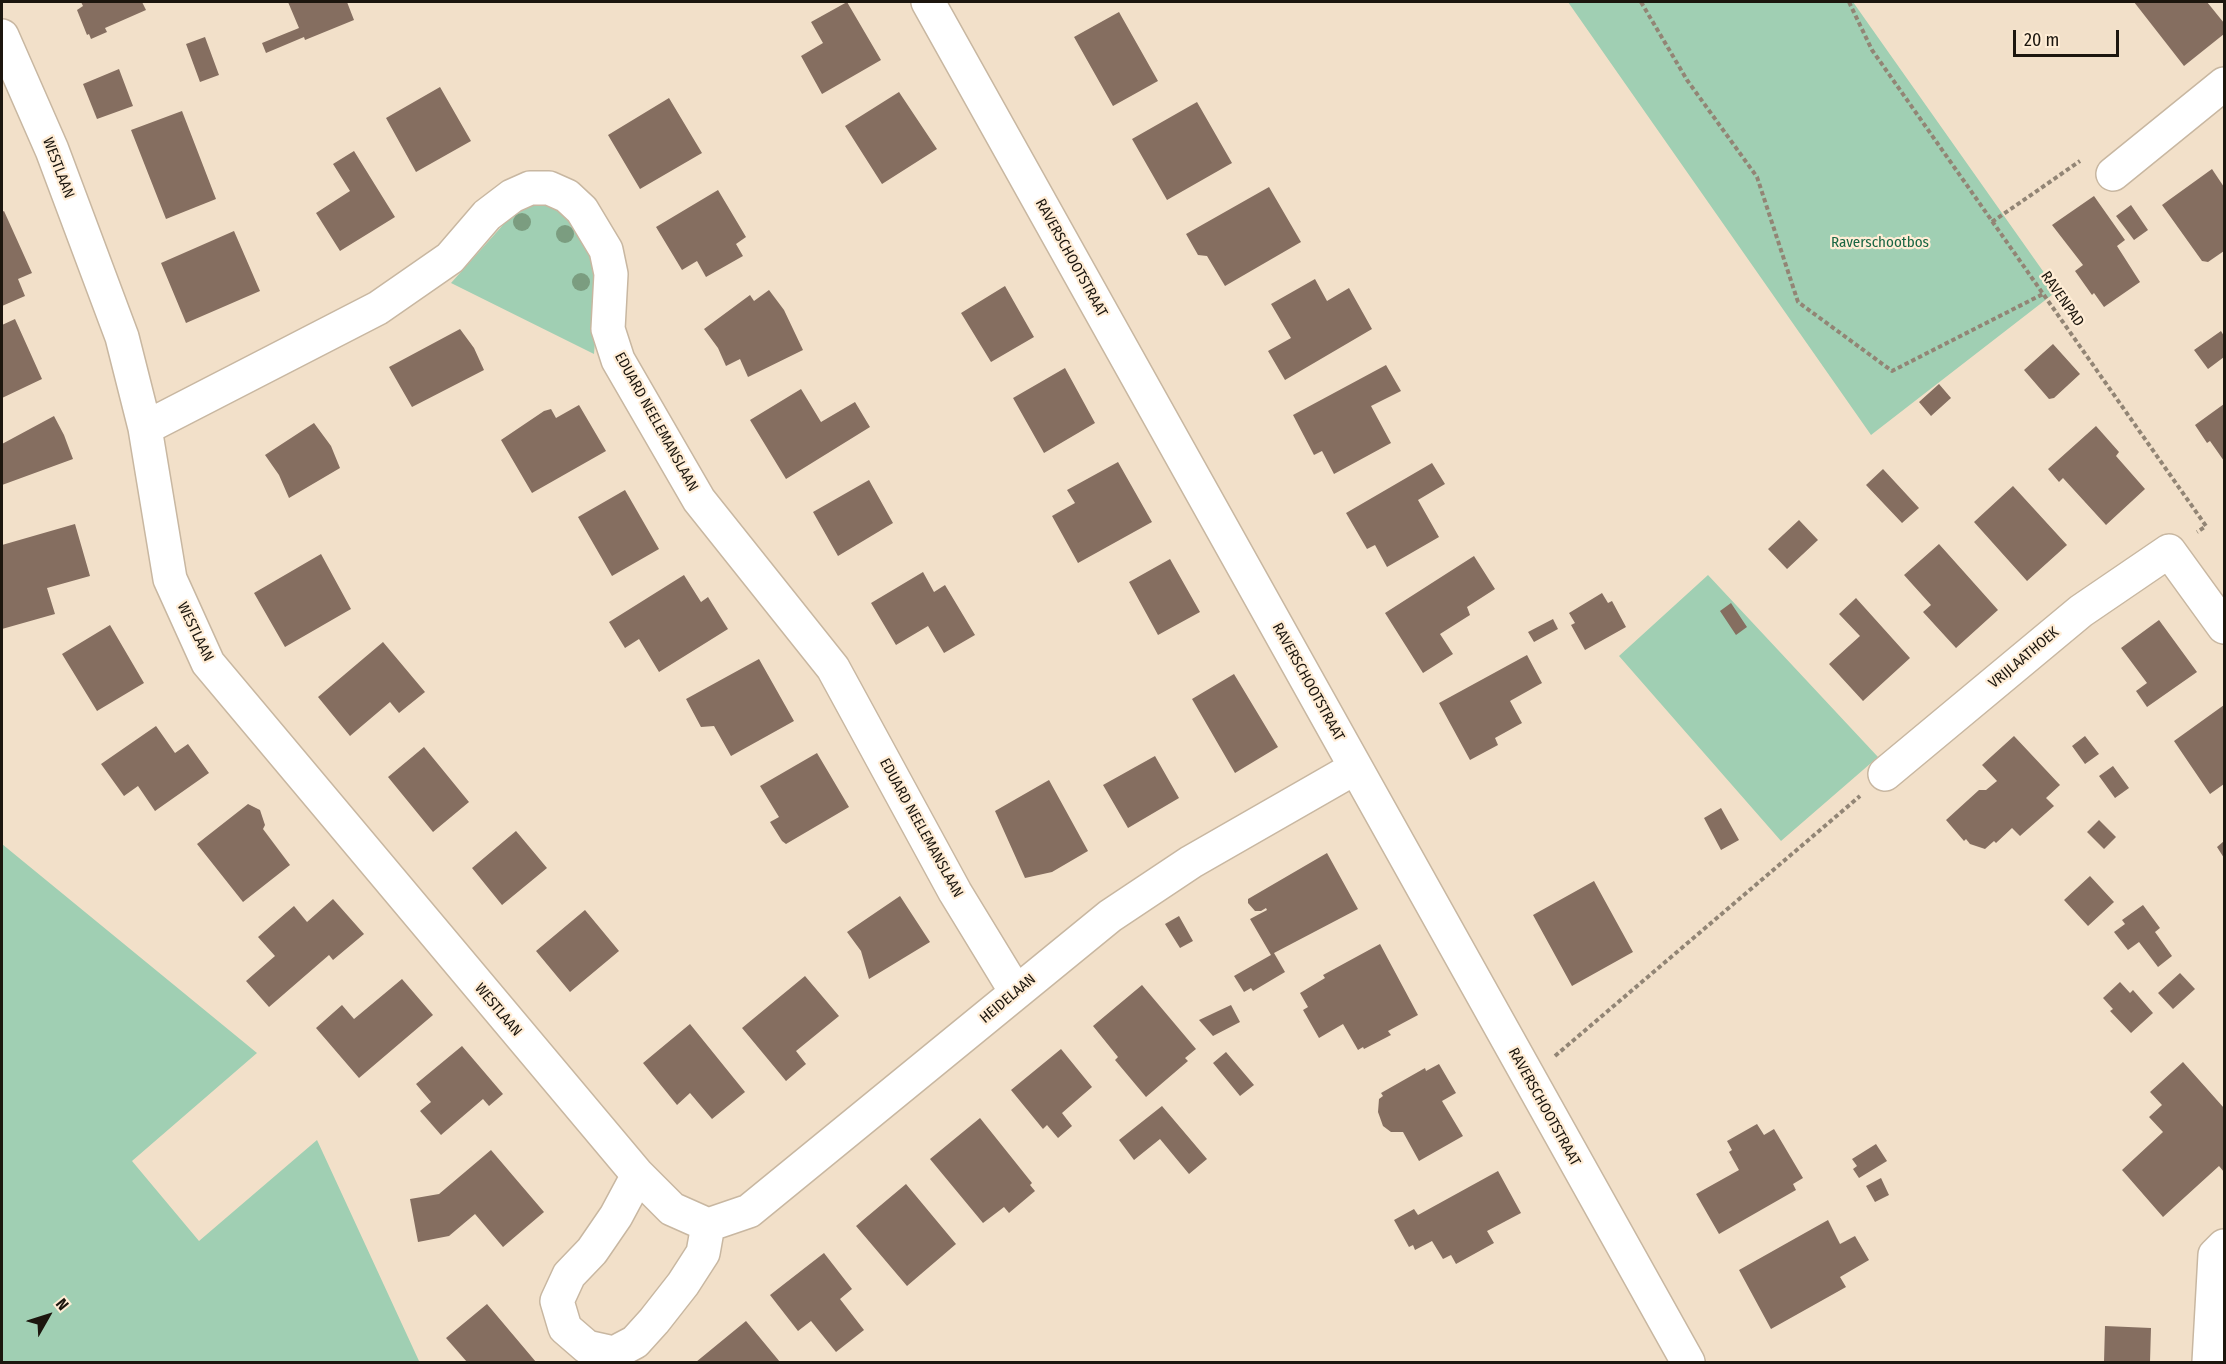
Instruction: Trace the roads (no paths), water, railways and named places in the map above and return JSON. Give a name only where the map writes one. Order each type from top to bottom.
[{"type":"street","name":"RAVERSCHOOTSTRAAT","points":[[928,2],[1688,1362]]},
{"type":"street","name":"WESTLAAN","points":[[2,36],[52,150],[122,337],[145,428],[170,579],[208,663],[638,1175],[672,1209],[708,1225]]},
{"type":"street","points":[[2113,174],[2224,84]]},
{"type":"street","name":"EDUARD NEELEMANSLAAN","points":[[145,428],[378,308],[450,258],[487,215],[512,196],[530,188],[549,188],[567,196],[582,210],[606,250],[611,274],[608,329],[618,360],[699,500],[833,668],[956,892],[1016,992]]},
{"type":"street","name":"VRIJLAATHOEK","points":[[1885,774],[2081,611],[2169,551],[2224,627]]},
{"type":"street","name":"HEIDELAAN","points":[[708,1225],[749,1211],[1110,916],[1191,862],[1355,768]]},
{"type":"street","points":[[638,1175],[616,1216],[598,1242],[569,1275],[557,1301],[565,1328],[587,1347],[614,1353],[635,1341],[654,1321],[698,1261],[703,1253],[708,1225]]},
{"type":"street","points":[[2209,1362],[2215,1255],[2224,1246]]},
{"type":"park label","name":"Raverschootbos","points":[[1880,243]]}]
